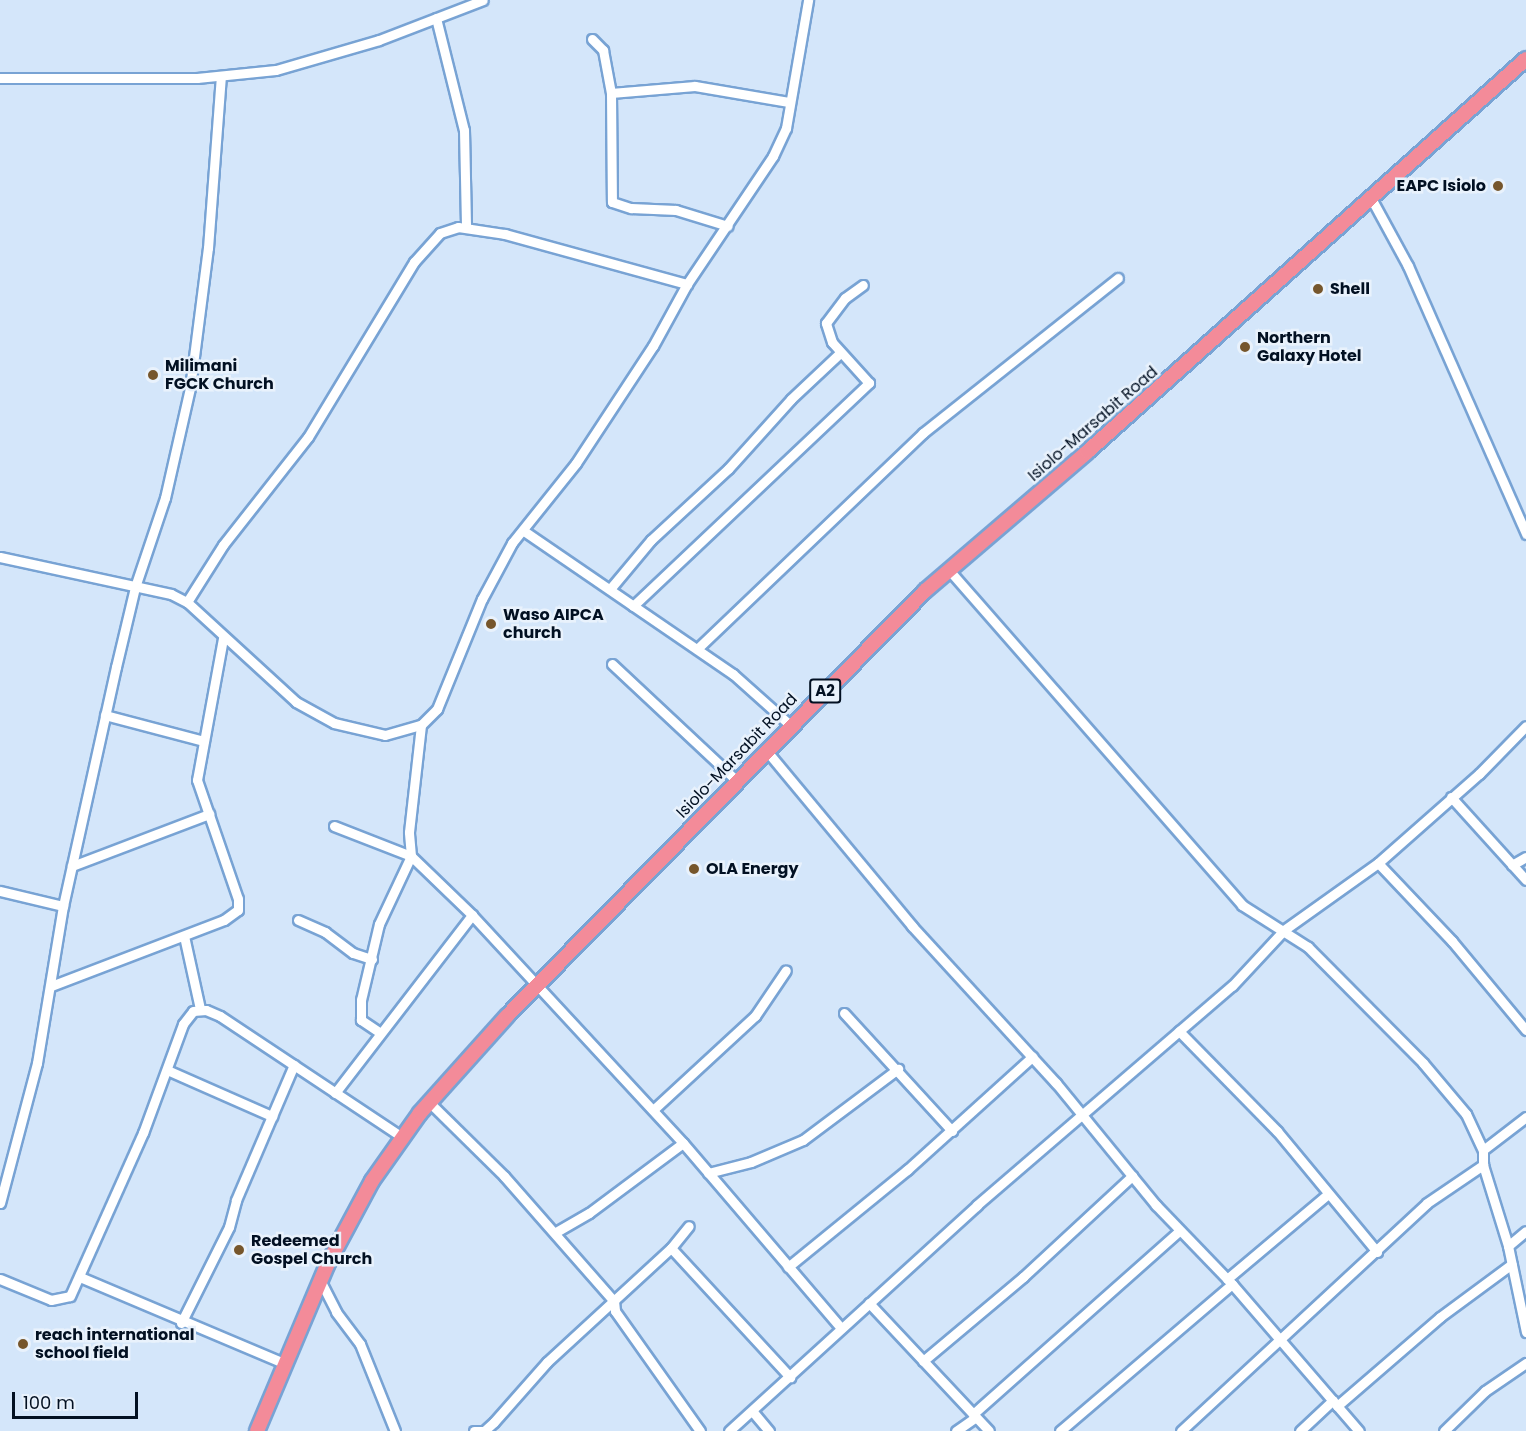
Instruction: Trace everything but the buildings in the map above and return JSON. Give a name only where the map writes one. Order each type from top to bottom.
[{"type":"highway","name":"Isiolo-Marsabit Road","points":[[257,1431],[321,1280],[366,1190],[429,1102],[538,984],[738,782],[790,725],[949,570],[1526,59]]},
{"type":"street","points":[[0,78],[221,77],[312,62],[483,0]]},
{"type":"street","points":[[379,1032],[359,1016],[379,924],[411,856],[409,832],[422,725],[442,699],[489,582],[512,543],[524,531],[576,463],[632,379],[687,284],[729,226],[773,156],[786,128],[808,0]]},
{"type":"street","points":[[436,18],[464,130],[466,227]]},
{"type":"street","points":[[592,39],[603,50],[611,93],[614,120],[610,189],[614,204],[676,210],[729,226]]},
{"type":"street","points":[[0,1203],[37,1063],[63,906],[105,715],[135,587],[165,498],[190,388],[207,258],[221,77]]},
{"type":"street","points":[[611,93],[695,86],[789,102]]},
{"type":"street","points":[[1371,198],[1408,266],[1526,534]]},
{"type":"street","points":[[187,602],[223,545],[309,437],[421,252],[440,233],[466,227],[566,250],[687,284]]},
{"type":"street","points":[[697,649],[923,433],[1118,278]]},
{"type":"street","points":[[633,606],[869,384],[840,353],[828,332],[827,320],[845,298],[862,285]]},
{"type":"street","points":[[610,589],[651,540],[728,469],[791,399],[840,353]]},
{"type":"street","points":[[524,531],[741,680],[790,725]]},
{"type":"street","points":[[0,557],[171,594],[187,602],[223,638],[296,702],[334,723],[384,735],[422,725]]},
{"type":"street","points":[[949,570],[1242,906],[1284,930],[1320,958],[1434,1075],[1466,1114],[1483,1150],[1483,1165],[1508,1246],[1524,1313],[1526,1332]]},
{"type":"street","points":[[51,986],[224,920],[239,906],[197,780],[223,638]]},
{"type":"street","points":[[612,664],[738,782]]},
{"type":"street","points":[[105,715],[204,741]]},
{"type":"street","points":[[729,1431],[753,1412],[841,1328],[977,1205],[1083,1118],[1232,986],[1284,930],[1378,863],[1526,726]]},
{"type":"street","points":[[766,750],[912,926],[1032,1057],[1179,1230],[1229,1282],[1279,1343],[1359,1431]]},
{"type":"street","points":[[1451,797],[1526,880]]},
{"type":"street","points":[[72,866],[209,814]]},
{"type":"street","points":[[334,826],[411,856],[472,915],[683,1143],[841,1328]]},
{"type":"street","points":[[1512,865],[1526,856]]},
{"type":"street","points":[[1378,863],[1452,941],[1526,1030]]},
{"type":"street","points":[[0,891],[63,906]]},
{"type":"street","points":[[335,1093],[379,1032],[472,915]]},
{"type":"street","points":[[298,920],[318,928],[353,953],[372,959]]},
{"type":"street","points":[[184,936],[200,1009]]},
{"type":"street","points":[[653,1110],[755,1016],[786,970]]},
{"type":"street","points":[[0,1279],[58,1302],[70,1296],[167,1070],[183,1024],[193,1011],[200,1009],[220,1016],[402,1137]]},
{"type":"street","points":[[844,1013],[952,1131]]},
{"type":"street","points":[[1179,1031],[1277,1131],[1377,1252]]},
{"type":"street","points":[[788,1267],[952,1131],[997,1085],[1032,1057]]},
{"type":"street","points":[[181,1323],[229,1227],[294,1065]]},
{"type":"street","points":[[167,1070],[272,1116]]},
{"type":"street","points":[[708,1173],[752,1162],[803,1140],[898,1070]]},
{"type":"street","points":[[429,1102],[556,1232],[614,1301],[615,1311],[700,1431]]},
{"type":"street","points":[[1483,1150],[1526,1118]]},
{"type":"street","points":[[556,1232],[579,1220],[683,1143]]},
{"type":"street","points":[[1181,1431],[1279,1343],[1427,1203],[1483,1165]]},
{"type":"street","points":[[923,1361],[1040,1262],[1132,1176]]},
{"type":"street","points":[[1060,1431],[1328,1194]]},
{"type":"street","points":[[474,1431],[484,1431],[494,1422],[547,1362],[671,1248],[689,1226]]},
{"type":"street","points":[[956,1431],[1179,1230]]},
{"type":"street","points":[[1508,1246],[1526,1231]]},
{"type":"street","points":[[671,1248],[790,1377]]},
{"type":"street","points":[[1300,1431],[1440,1317],[1512,1264]]},
{"type":"street","points":[[80,1277],[181,1323],[284,1363]]},
{"type":"street","points":[[321,1280],[336,1312],[360,1344],[395,1431]]},
{"type":"street","points":[[869,1303],[988,1431]]},
{"type":"street","points":[[1444,1431],[1485,1391],[1526,1363]]},
{"type":"street","points":[[753,1412],[769,1431]]},
{"type":"place","name":"EAPC Isiolo","points":[[1498,186]]},
{"type":"place","name":"Shell","points":[[1318,289]]},
{"type":"place","name":"Northern Galaxy Hotel","points":[[1245,347]]},
{"type":"place","name":"Milimani FGCK Church","points":[[153,375]]},
{"type":"place","name":"Waso AIPCA church","points":[[491,624]]},
{"type":"place","name":"OLA Energy","points":[[694,869]]},
{"type":"place","name":"Redeemed Gospel Church","points":[[239,1250]]},
{"type":"place","name":"reach international school field","points":[[23,1344]]}]
